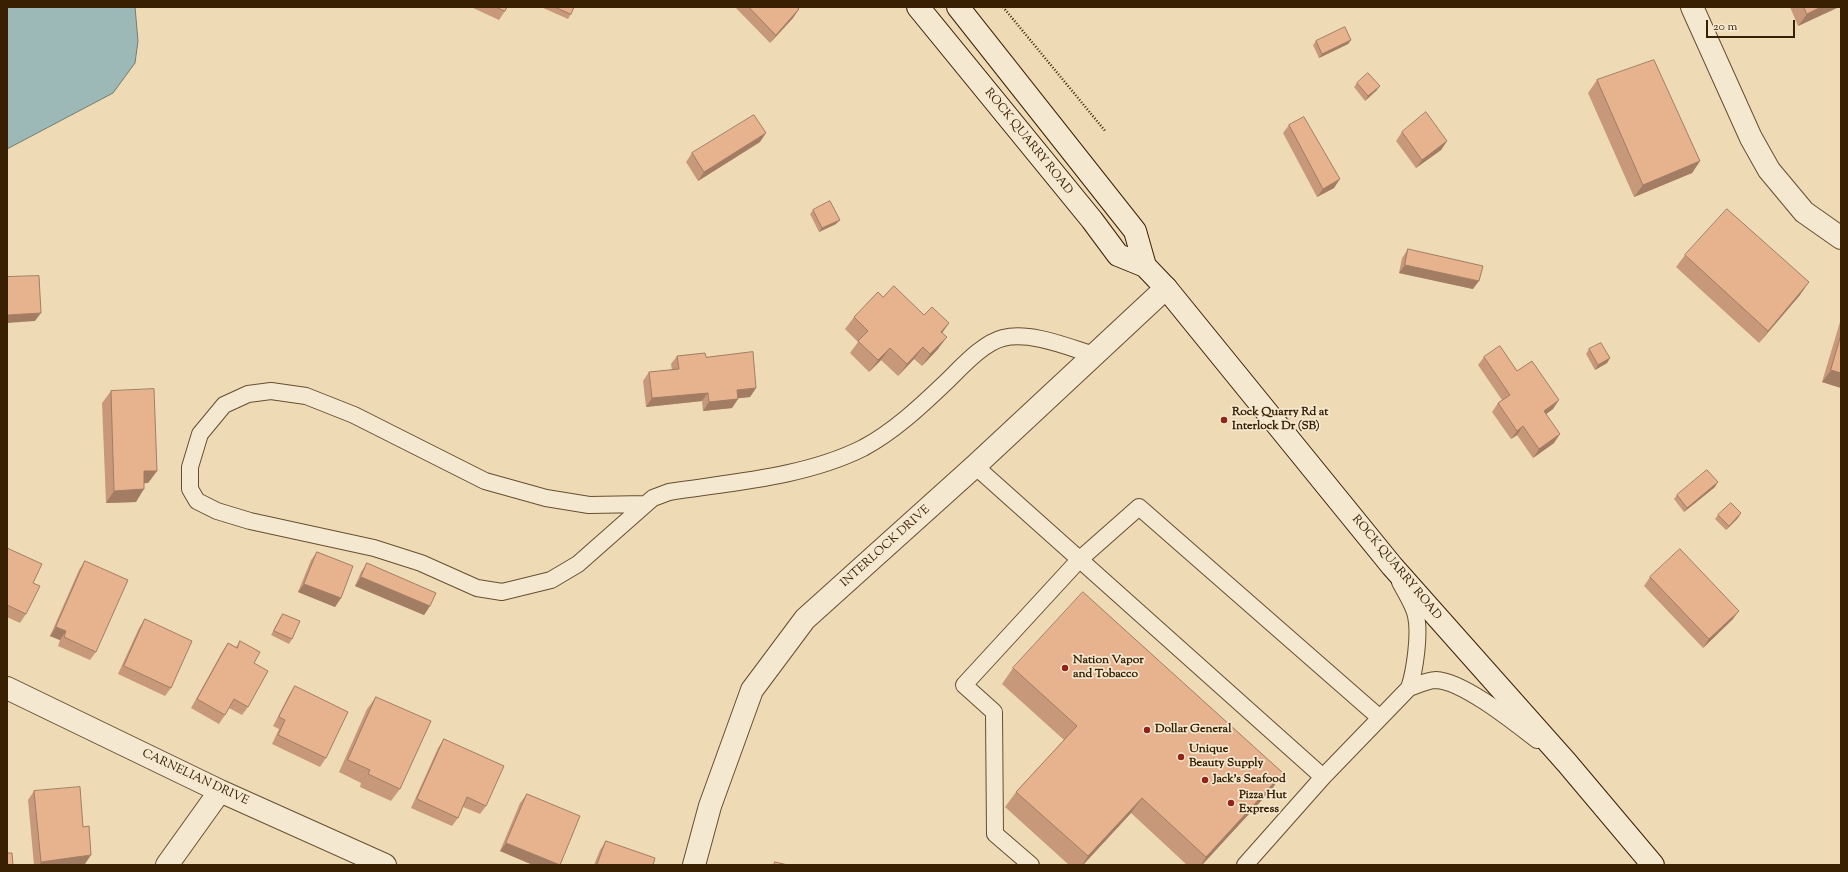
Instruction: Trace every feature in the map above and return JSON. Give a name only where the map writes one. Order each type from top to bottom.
[{"type":"street","name":"ROCK QUARRY ROAD","points":[[918,7],[1092,220],[1118,255],[1145,266],[1166,288],[1392,566],[1567,763],[1653,865]]},
{"type":"street","name":"ROCK QUARRY ROAD","points":[[958,7],[1135,231],[1145,266]]},
{"type":"street","points":[[1692,7],[1751,138],[1768,170],[1804,212],[1841,238]]},
{"type":"street","name":"INTERLOCK DRIVE","points":[[694,865],[710,806],[752,690],[805,619],[975,466],[1166,288]]},
{"type":"street","name":"CARNELIAN DRIVE","points":[[7,688],[220,791],[385,865]]},
{"type":"street","points":[[167,865],[220,791]]},
{"type":"lane","points":[[646,504],[589,505],[546,498],[486,481],[354,415],[306,396],[271,391],[248,394],[224,405],[200,434],[190,467],[190,489],[197,501],[217,511],[250,521],[374,548],[421,563],[477,588],[502,592],[551,580],[578,564],[653,498],[669,492],[807,469],[863,448],[893,428],[933,394],[982,348],[1003,338],[1033,337],[1094,355]]},
{"type":"lane","points":[[975,466],[1323,777]]},
{"type":"lane","points":[[1031,865],[995,834],[994,712],[964,685],[1079,560],[1140,507],[1380,718]]},
{"type":"lane","points":[[1245,865],[1323,777],[1409,688],[1413,675],[1416,651],[1416,616],[1392,566]]},
{"type":"lane","points":[[1409,688],[1435,680],[1457,686],[1510,720],[1567,763]]},
{"type":"path","points":[[1003,7],[1106,132]]},
{"type":"water","points":[[7,7],[135,7],[138,41],[135,63],[113,93],[7,149]]},
{"type":"building","points":[[496,7],[507,7],[505,11]]},
{"type":"building","points":[[555,7],[574,7],[571,14]]},
{"type":"building","points":[[749,7],[797,7],[799,9],[776,35]]},
{"type":"building","points":[[1804,7],[1821,7],[1807,14]]},
{"type":"building","points":[[1345,27],[1351,40],[1322,54],[1316,41]]},
{"type":"building","points":[[1654,60],[1700,161],[1643,185],[1597,80]]},
{"type":"building","points":[[1368,73],[1380,86],[1368,96],[1357,83]]},
{"type":"building","points":[[1426,112],[1447,141],[1422,160],[1402,132]]},
{"type":"building","points":[[754,115],[766,133],[704,172],[692,153]]},
{"type":"building","points":[[1304,117],[1340,179],[1323,189],[1289,125]]},
{"type":"building","points":[[830,201],[840,220],[822,228],[813,210]]},
{"type":"building","points":[[1727,209],[1809,282],[1768,331],[1685,255]]},
{"type":"building","points":[[1408,249],[1483,266],[1479,281],[1405,265]]},
{"type":"building","points":[[39,276],[41,313],[7,315],[7,277]]},
{"type":"building","points":[[894,286],[924,315],[932,307],[949,323],[941,332],[947,337],[930,354],[923,347],[907,364],[890,348],[878,360],[858,341],[868,331],[854,317],[878,292],[883,297]]},
{"type":"building","points":[[1841,335],[1841,373],[1831,370]]},
{"type":"building","points":[[1601,343],[1610,358],[1598,365],[1589,349]]},
{"type":"building","points":[[1500,346],[1517,371],[1532,361],[1559,400],[1544,411],[1560,434],[1539,449],[1523,426],[1517,431],[1498,403],[1510,395],[1484,357]]},
{"type":"building","points":[[753,352],[756,388],[737,390],[738,399],[709,402],[708,393],[652,398],[649,372],[679,369],[677,356],[705,353],[706,357]]},
{"type":"building","points":[[154,389],[157,471],[144,471],[144,489],[114,491],[111,391]]},
{"type":"building","points":[[1707,470],[1718,482],[1687,508],[1677,495]]},
{"type":"building","points":[[1731,503],[1741,513],[1729,526],[1718,515]]},
{"type":"building","points":[[7,548],[42,564],[33,583],[40,586],[26,614],[7,605]]},
{"type":"building","points":[[1680,549],[1739,611],[1709,639],[1650,577]]},
{"type":"building","points":[[317,552],[353,566],[341,598],[304,584]]},
{"type":"building","points":[[85,561],[128,580],[96,652],[64,637],[66,631],[56,627]]},
{"type":"building","points":[[367,563],[436,593],[430,606],[361,577]]},
{"type":"building","points":[[1083,592],[1283,773],[1206,857],[1142,798],[1088,856],[1016,792],[1077,726],[1013,668]]},
{"type":"building","points":[[283,614],[300,621],[292,639],[274,631]]},
{"type":"building","points":[[145,619],[192,641],[171,688],[124,666]]},
{"type":"building","points":[[240,641],[260,652],[254,663],[268,671],[248,707],[234,699],[225,715],[197,699],[228,643],[237,648]]},
{"type":"building","points":[[295,686],[348,712],[326,758],[278,735],[285,720],[279,717]]},
{"type":"building","points":[[376,697],[431,721],[400,789],[368,774],[370,770],[348,760]]},
{"type":"building","points":[[444,739],[504,766],[486,806],[467,797],[458,818],[417,799]]},
{"type":"building","points":[[80,787],[83,827],[89,826],[91,855],[41,862],[34,791]]},
{"type":"building","points":[[527,794],[580,816],[560,865],[506,843]]},
{"type":"building","points":[[606,841],[655,858],[653,865],[597,865]]},
{"type":"building","points":[[7,853],[12,853],[13,865],[7,865]]},
{"type":"building","points":[[775,862],[788,865],[774,865]]},
{"type":"place","name":"Rock Quarry Rd at Interlock Dr (SB)","points":[[1224,420]]},
{"type":"place","name":"Nation Vapor and Tobacco","points":[[1065,668]]},
{"type":"place","name":"Dollar General","points":[[1147,730]]},
{"type":"place","name":"Unique Beauty Supply","points":[[1181,757]]},
{"type":"place","name":"Jack's Seafood","points":[[1205,780]]},
{"type":"place","name":"Pizza Hut Express","points":[[1231,803]]}]
